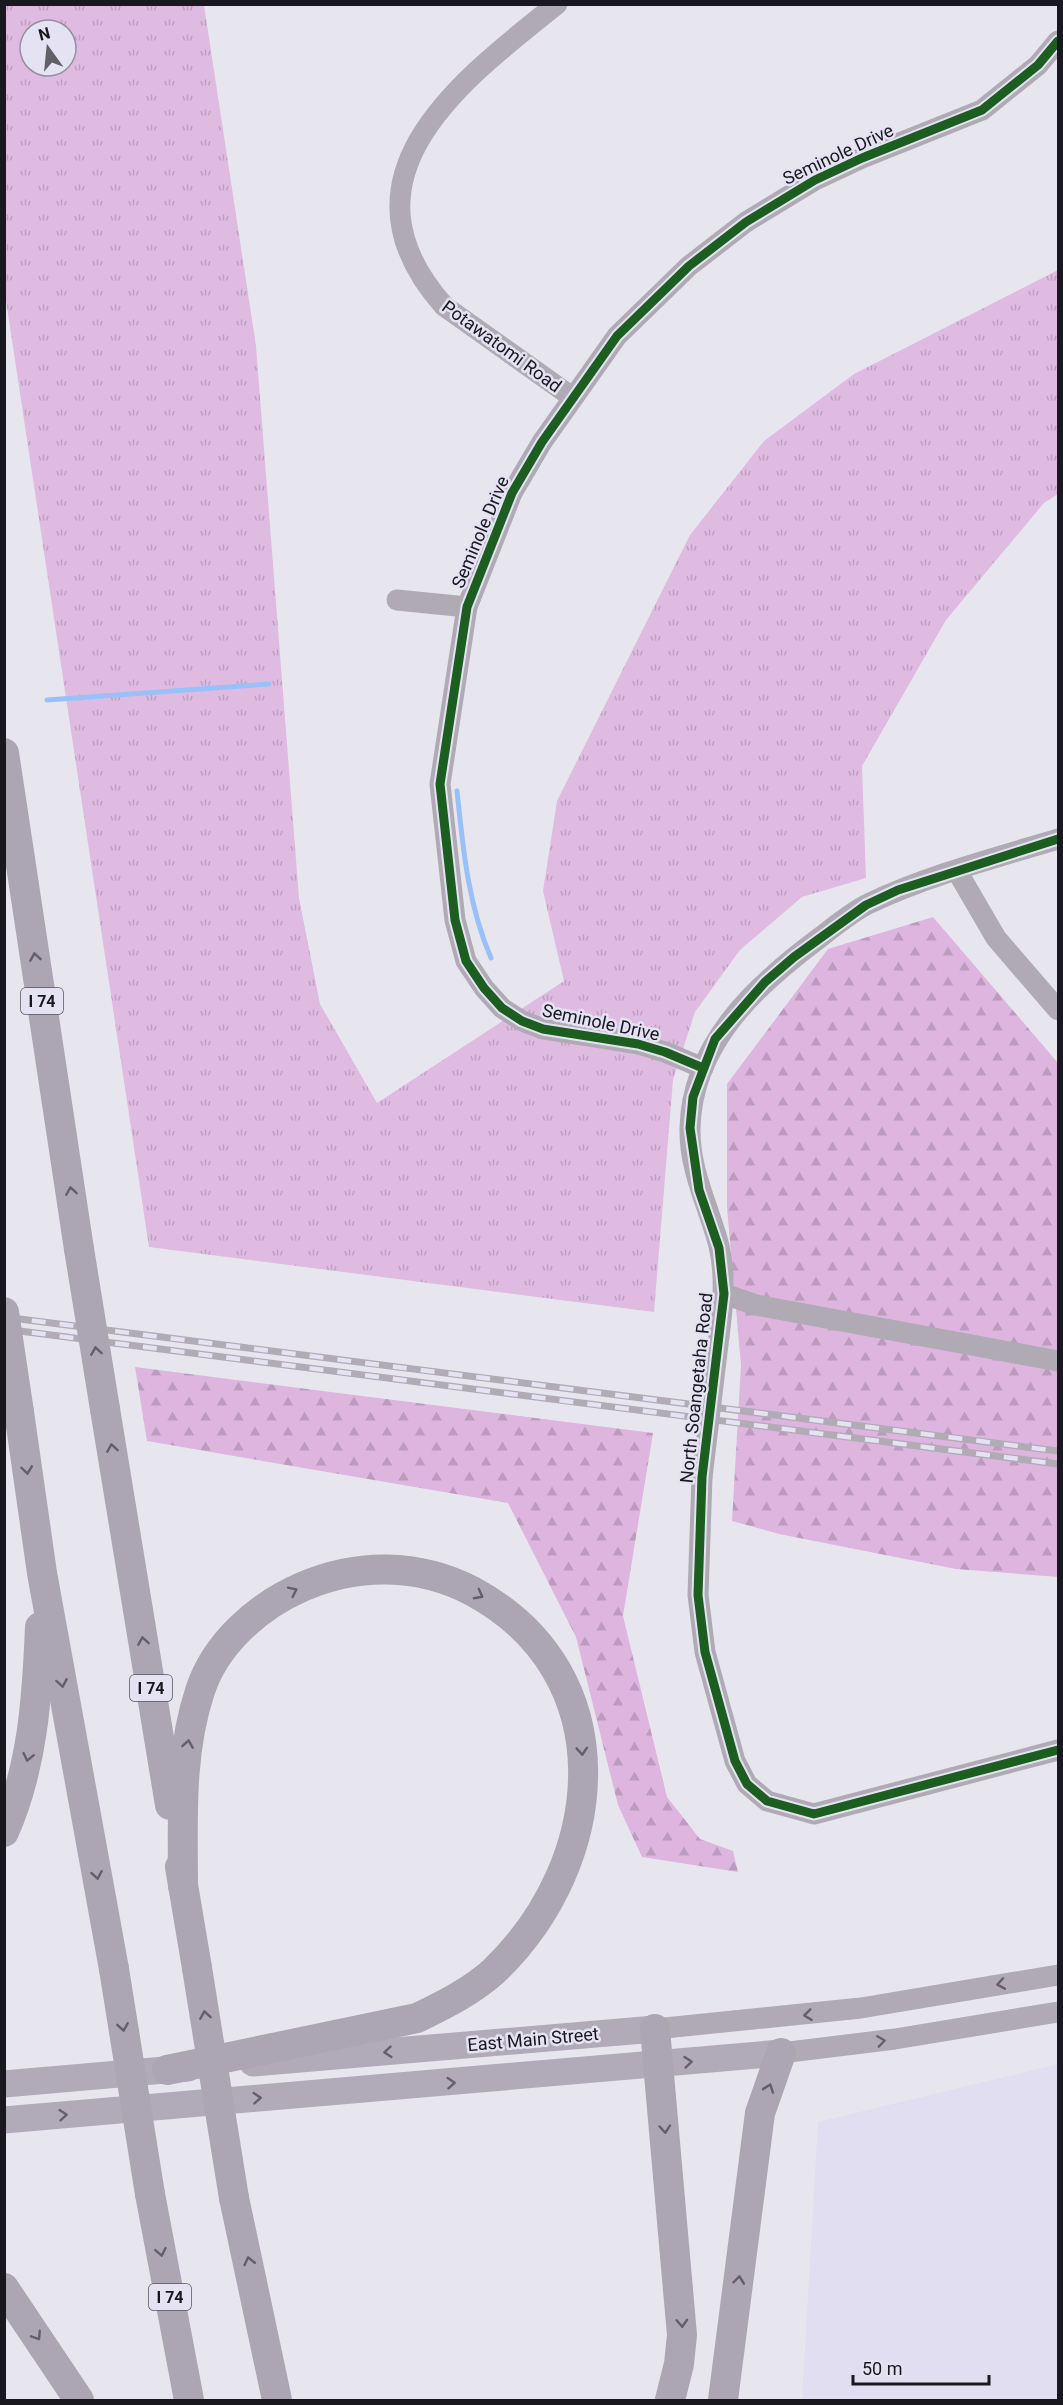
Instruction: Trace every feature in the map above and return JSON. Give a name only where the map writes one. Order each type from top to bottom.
[{"type":"highway","name":"I 74","points":[[4,753],[79,1249],[234,2198],[257,2296],[277,2400]]},
{"type":"highway","name":"I 74","points":[[4,1312],[42,1573],[114,1969],[150,2194],[189,2400]]},
{"type":"highway","points":[[167,2070],[417,2018],[447,2004],[492,1972],[536,1923],[553,1894],[577,1834],[584,1773],[581,1739],[574,1706],[561,1678],[545,1652],[518,1623],[491,1601],[457,1583],[424,1572],[390,1568],[352,1571],[319,1579],[289,1592],[263,1609],[240,1629],[219,1653],[201,1688],[191,1724],[183,1773],[183,1887]]},
{"type":"highway","points":[[4,1832],[15,1807],[29,1758],[37,1704],[42,1573]]},
{"type":"highway","points":[[655,2029],[682,2335],[680,2364],[670,2400]]},
{"type":"highway","points":[[723,2400],[760,2113],[781,2053]]},
{"type":"highway","points":[[4,2288],[79,2400]]},
{"type":"highway","points":[[257,2296],[288,2400]]},
{"type":"main road","name":"East Main Street","points":[[4,2084],[655,2029]]},
{"type":"main road","name":"East Main Street","points":[[4,2120],[781,2053]]},
{"type":"street","name":"Potawatomi Road","points":[[557,4],[505,45],[459,87],[432,118],[416,147],[403,181],[398,206],[400,230],[407,251],[428,288],[444,306],[572,397]]},
{"type":"street","name":"Seminole Drive","points":[[702,1068],[665,1052],[638,1044],[543,1029],[522,1021],[496,1001],[466,961],[454,920],[441,784],[467,607],[512,493],[572,397],[617,336],[689,266],[746,222],[824,175],[982,110],[1038,65],[1059,41]]},
{"type":"street","points":[[398,600],[467,607]]},
{"type":"street","name":"North Soangetaha Road","points":[[1059,838],[898,890],[866,905],[794,957],[735,1013],[715,1039],[702,1068],[693,1097],[690,1128],[699,1190],[719,1248],[724,1294],[702,1477],[698,1595],[705,1652],[735,1761],[747,1784],[767,1801],[813,1814],[1059,1750]]},
{"type":"street","points":[[957,871],[996,938],[1059,1010]]},
{"type":"street","points":[[724,1294],[756,1305],[1059,1361]]},
{"type":"street","name":"East Main Street","points":[[655,2029],[861,2008],[1059,1975]]},
{"type":"street","name":"East Main Street","points":[[781,2053],[895,2039],[1059,2012]]},
{"type":"shaded area","points":[[1058,2064],[1058,2400],[802,2400],[818,2122]]},
{"type":"green space","points":[[4,5],[204,5],[256,346],[299,898],[320,1004],[377,1103],[564,981],[543,891],[557,801],[690,535],[764,441],[854,374],[1058,270],[1058,494],[1044,503],[946,620],[862,766],[866,878],[802,897],[740,950],[695,1012],[673,1080],[654,1312],[149,1247],[5,294]]},
{"type":"green space","points":[[933,917],[1058,1063],[1058,1577],[956,1569],[779,1534],[732,1521],[741,1365],[727,1208],[727,1084],[828,949]]},
{"type":"green space","points":[[135,1367],[653,1433],[623,1616],[667,1797],[700,1839],[733,1851],[738,1872],[642,1857],[618,1805],[576,1637],[508,1503],[147,1441]]},
{"type":"waterway","points":[[47,700],[269,684]]},
{"type":"waterway","points":[[457,791],[464,855],[472,897],[491,958]]},
{"type":"railway","points":[[4,1317],[1058,1451]]},
{"type":"railway","points":[[4,1329],[1058,1464]]},
{"type":"cycle path","points":[[703,1068],[665,1052],[638,1044],[543,1029],[522,1021],[502,1008],[484,988],[466,961],[455,920],[440,784],[467,607],[512,493],[542,442],[617,336],[689,266],[746,222],[815,180],[862,158],[982,110],[1038,65],[1058,41]]},
{"type":"cycle path","points":[[1058,839],[898,890],[866,905],[794,957],[765,982],[715,1039],[693,1097],[690,1128],[699,1190],[719,1248],[724,1294],[702,1477],[698,1595],[705,1652],[735,1761],[747,1784],[767,1801],[814,1814],[1058,1750]]}]
